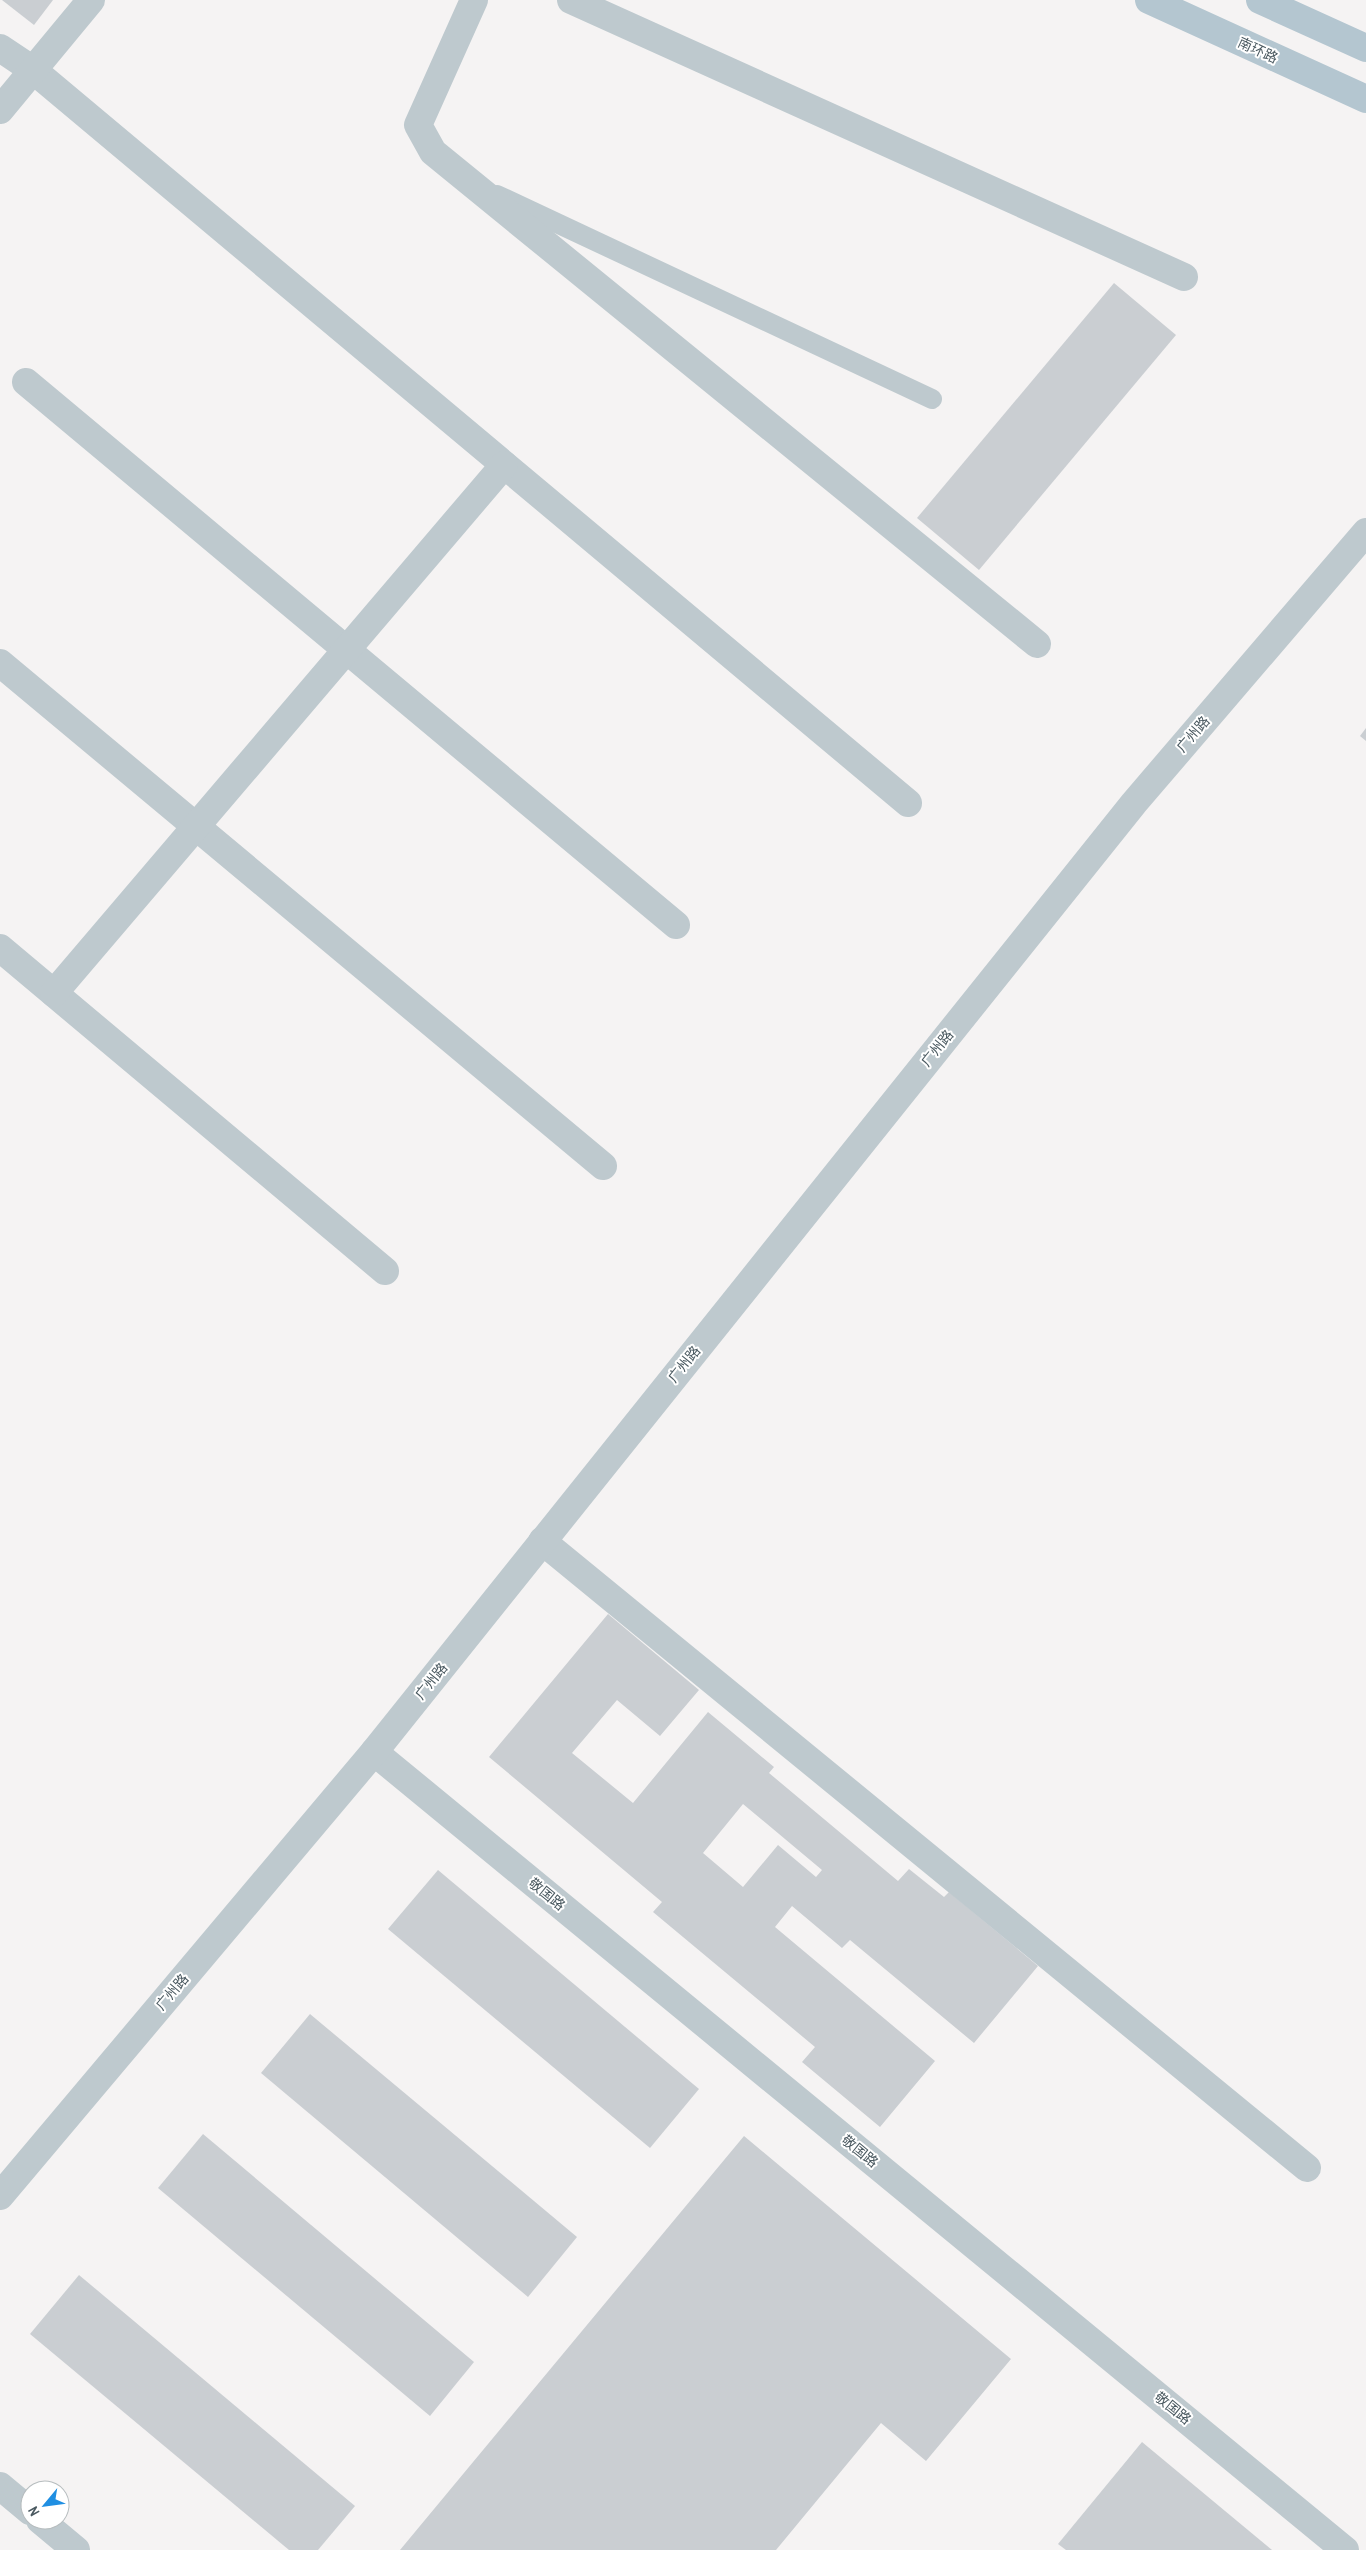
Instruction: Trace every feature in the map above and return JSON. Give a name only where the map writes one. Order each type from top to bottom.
[{"type":"main road","name":"南环路","points":[[1149,0],[1366,99]]},
{"type":"main road","points":[[1260,0],[1366,48]]},
{"type":"street","points":[[0,110],[91,0]]},
{"type":"street","points":[[474,0],[418,124],[433,152],[1037,644]]},
{"type":"street","points":[[571,0],[1184,277]]},
{"type":"street","points":[[0,48],[33,70],[908,803]]},
{"type":"street","points":[[26,382],[676,925]]},
{"type":"street","points":[[54,993],[504,465]]},
{"type":"street","name":"广州路","points":[[0,2196],[374,1752],[1134,803],[1366,532]]},
{"type":"street","points":[[0,663],[603,1166]]},
{"type":"street","points":[[0,948],[385,1271]]},
{"type":"street","points":[[542,1541],[1307,2168]]},
{"type":"street","name":"敬国路","points":[[374,1752],[1345,2550]]},
{"type":"street","points":[[0,2486],[20,2503]]},
{"type":"street","points":[[52,2530],[76,2550]]},
{"type":"lane","points":[[470,182],[932,399]]},
{"type":"building","points":[[2,0],[53,0],[34,25]]},
{"type":"building","points":[[1114,283],[1176,335],[979,570],[917,518]]},
{"type":"building","points":[[1366,728],[1366,741],[1360,736]]},
{"type":"building","points":[[608,1614],[699,1690],[660,1736],[617,1700],[572,1753],[633,1803],[708,1712],[774,1767],[769,1773],[898,1881],[909,1869],[944,1897],[949,1892],[1038,1966],[974,2043],[850,1940],[842,1948],[792,1906],[775,1927],[935,2061],[880,2127],[802,2062],[815,2047],[653,1912],[662,1902],[489,1757]],"holes":[[[743,1804],[822,1870],[816,1877],[778,1845],[743,1887],[703,1853]]]},
{"type":"building","points":[[438,1870],[699,2089],[650,2148],[388,1929]]},
{"type":"building","points":[[310,2014],[577,2237],[528,2297],[261,2073]]},
{"type":"building","points":[[203,2134],[474,2362],[430,2416],[158,2188]]},
{"type":"building","points":[[744,2136],[1011,2359],[926,2461],[881,2423],[776,2550],[400,2550]]},
{"type":"building","points":[[79,2275],[355,2506],[318,2550],[289,2550],[30,2334]]},
{"type":"building","points":[[1142,2442],[1272,2550],[1066,2550],[1058,2544]]}]
